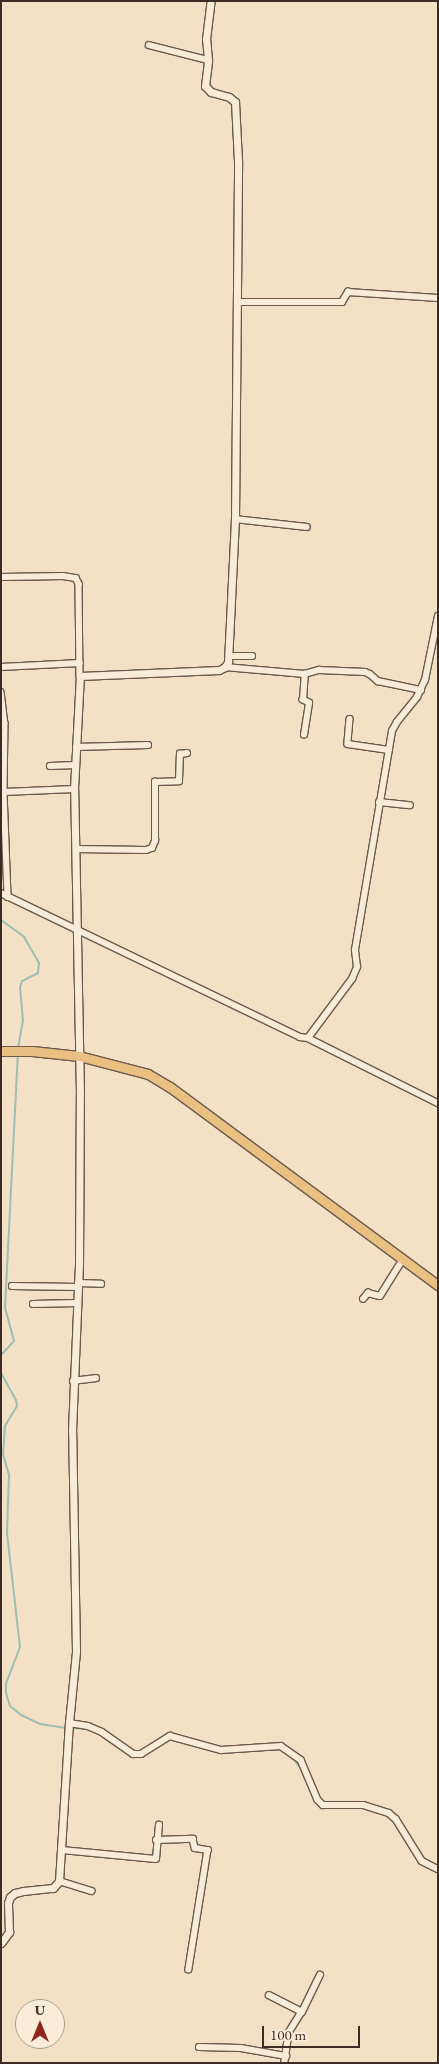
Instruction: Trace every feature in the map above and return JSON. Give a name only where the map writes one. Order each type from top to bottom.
[{"type":"main road","points":[[1,1045],[32,1051],[79,1056],[123,1066],[148,1074],[159,1080],[438,1285]]},
{"type":"main road","points":[[1,1051],[32,1051]]},
{"type":"street","points":[[211,1],[206,39],[208,60],[204,82],[206,88],[211,92],[229,97],[236,104],[240,212],[236,519],[228,656],[225,667]]},
{"type":"street","points":[[149,45],[208,60]]},
{"type":"street","points":[[239,302],[342,302],[347,292],[438,298]]},
{"type":"street","points":[[236,519],[307,527]]},
{"type":"street","points":[[1,577],[63,576],[76,578],[79,584],[80,663],[74,789],[79,1056],[78,1285],[73,1381],[77,1628],[59,1882],[53,1888],[23,1891],[15,1893],[10,1897],[8,1903],[9,1932],[1,1943]]},
{"type":"street","points":[[308,1038],[352,979],[357,967],[355,950],[388,750],[396,722],[421,690],[425,680],[438,616]]},
{"type":"street","points":[[228,656],[252,656]]},
{"type":"street","points":[[1,667],[80,663]]},
{"type":"street","points":[[80,676],[184,673],[225,667],[305,674],[319,670],[365,672],[378,681],[421,690]]},
{"type":"street","points":[[304,735],[309,703],[303,699],[305,674]]},
{"type":"street","points":[[1,692],[6,723],[4,792],[8,897]]},
{"type":"street","points":[[350,719],[348,744],[388,750]]},
{"type":"street","points":[[76,747],[148,745]]},
{"type":"street","points":[[76,849],[146,850],[152,848],[155,841],[154,782],[179,781],[180,755],[187,753]]},
{"type":"street","points":[[50,766],[75,765]]},
{"type":"street","points":[[4,792],[74,789]]},
{"type":"street","points":[[379,802],[410,805]]},
{"type":"street","points":[[1,893],[78,931],[161,968],[300,1037],[308,1038],[438,1103]]},
{"type":"street","points":[[363,1299],[368,1294],[380,1296],[403,1259]]},
{"type":"street","points":[[12,1286],[101,1284]]},
{"type":"street","points":[[33,1304],[77,1303]]},
{"type":"street","points":[[73,1381],[96,1378]]},
{"type":"street","points":[[69,1724],[88,1726],[102,1732],[133,1754],[141,1754],[170,1736],[221,1750],[281,1746],[301,1760],[318,1800],[323,1805],[363,1805],[389,1813],[396,1819],[422,1861],[438,1869]]},
{"type":"street","points":[[62,1850],[155,1860],[158,1857],[156,1840],[159,1825]]},
{"type":"street","points":[[156,1840],[193,1839],[195,1848],[208,1850],[189,1969]]},
{"type":"street","points":[[59,1882],[92,1891]]},
{"type":"street","points":[[199,2047],[240,2048],[285,2059],[289,2034],[320,1976]]},
{"type":"street","points":[[269,1995],[302,2012]]},
{"type":"waterway","points":[[1,920],[24,937],[39,963],[38,973],[22,981],[20,987],[23,1020],[18,1047]]},
{"type":"waterway","points":[[1,1355],[14,1341],[5,1308],[18,1054]]},
{"type":"waterway","points":[[1,1373],[16,1400],[17,1406],[5,1426],[3,1454],[9,1475],[7,1533],[20,1647],[6,1684],[6,1693],[10,1706],[21,1715],[40,1724],[66,1728]]},
{"type":"waterway","points":[[71,1728],[88,1729]]},
{"type":"waterway","points":[[291,1756],[302,1770]]},
{"type":"waterway","points":[[392,1819],[417,1859]]}]
